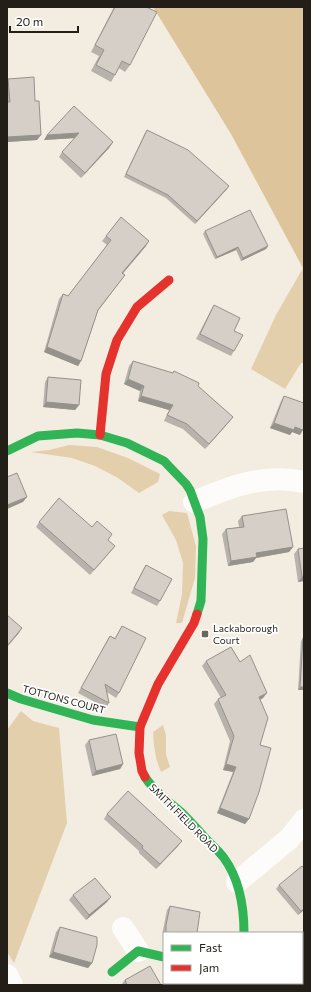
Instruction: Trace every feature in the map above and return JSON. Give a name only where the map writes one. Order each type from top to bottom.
[{"type":"street","points":[[100,435],[106,374],[117,340],[137,307],[169,280]]},
{"type":"street","name":"SMITH FIELD ROAD","points":[[7,451],[38,436],[77,433],[100,435],[127,443],[164,461],[190,490],[200,517],[202,539],[201,601],[194,623],[158,684],[140,727],[139,753],[142,771],[151,786],[189,820],[223,857],[237,882],[244,913],[244,932]]},
{"type":"street","points":[[194,502],[214,493],[252,482],[274,479],[291,479],[304,482]]},
{"type":"street","name":"TOTTONS COURT","points":[[7,693],[21,699],[93,720],[140,727]]},
{"type":"street","points":[[237,882],[289,839],[304,820]]},
{"type":"street","points":[[123,928],[138,951],[163,957]]},
{"type":"street","points":[[112,972],[138,951]]},
{"type":"street","points":[[7,975],[12,985]]},
{"type":"shaded area","points":[[153,7],[304,7],[304,270],[231,134]]},
{"type":"shaded area","points":[[303,268],[304,363],[301,363],[285,389],[251,369],[276,315]]},
{"type":"shaded area","points":[[69,445],[97,447],[128,458],[160,474],[158,482],[139,493],[118,478],[95,466],[72,458],[31,452],[49,450]]},
{"type":"shaded area","points":[[169,511],[187,513],[196,546],[195,578],[182,623],[176,623],[182,594],[183,563],[176,540],[162,515]]},
{"type":"shaded area","points":[[21,711],[33,721],[59,728],[67,823],[14,963],[7,952],[7,730]]},
{"type":"shaded area","points":[[163,725],[166,735],[166,754],[170,767],[161,772],[155,753],[153,732]]},
{"type":"building","points":[[115,7],[146,7],[157,12],[130,65],[122,61],[115,75],[96,65],[104,50],[95,45]]},
{"type":"building","points":[[34,77],[35,101],[39,101],[41,135],[7,137],[7,102],[10,102],[8,79]]},
{"type":"building","points":[[74,106],[113,142],[85,173],[62,152],[79,133],[47,135]]},
{"type":"building","points":[[147,130],[188,150],[229,186],[197,221],[168,195],[126,174]]},
{"type":"building","points":[[250,210],[268,246],[243,258],[238,247],[217,257],[205,231]]},
{"type":"building","points":[[121,217],[149,241],[122,273],[125,275],[98,310],[81,361],[47,347],[63,294],[68,296],[111,240],[106,236]]},
{"type":"building","points":[[214,305],[240,318],[234,331],[243,335],[234,351],[200,334]]},
{"type":"building","points":[[133,361],[173,373],[174,371],[199,383],[198,386],[233,417],[209,444],[187,424],[167,415],[173,405],[141,396],[144,386],[128,379]]},
{"type":"building","points":[[48,377],[81,380],[79,405],[46,402]]},
{"type":"building","points":[[284,396],[304,403],[303,430],[295,427],[294,430],[274,423]]},
{"type":"building","points":[[17,473],[27,497],[7,505],[7,477]]},
{"type":"building","points":[[59,498],[92,527],[97,521],[112,534],[108,540],[115,546],[94,570],[39,522]]},
{"type":"building","points":[[286,509],[293,547],[256,553],[257,557],[231,561],[226,529],[244,527],[242,516]]},
{"type":"building","points":[[304,548],[304,577],[302,577],[298,549]]},
{"type":"building","points":[[146,565],[172,579],[160,601],[134,588]]},
{"type":"building","points":[[7,615],[22,628],[7,646]]},
{"type":"building","points":[[122,626],[146,638],[119,693],[105,684],[109,703],[81,688],[110,636],[115,639]]},
{"type":"building","points":[[303,638],[304,687],[300,687]]},
{"type":"building","points":[[231,647],[240,662],[250,655],[267,693],[259,697],[268,718],[260,745],[271,748],[259,792],[249,819],[220,808],[236,767],[226,764],[234,736],[218,699],[226,695],[206,661]]},
{"type":"building","points":[[116,734],[123,764],[96,771],[89,740]]},
{"type":"building","points":[[128,791],[182,841],[160,864],[142,848],[143,846],[107,814]]},
{"type":"building","points":[[302,866],[304,868],[304,909],[301,911],[279,885]]},
{"type":"building","points":[[95,878],[111,897],[89,915],[73,895]]},
{"type":"building","points":[[170,906],[200,912],[197,932],[166,932]]},
{"type":"building","points":[[60,927],[97,937],[97,945],[92,963],[53,952]]},
{"type":"building","points":[[304,954],[304,979],[303,985],[296,984],[303,984]]},
{"type":"building","points":[[150,966],[161,985],[127,985],[125,980]]},
{"type":"traffic: fast","points":[[7,451],[38,436],[77,433],[100,435],[127,443],[164,461],[190,490],[200,517],[203,539],[201,601],[197,614]]},
{"type":"traffic: fast","points":[[7,693],[21,699],[93,720],[140,727]]},
{"type":"traffic: fast","points":[[145,777],[157,792],[182,813],[224,858],[234,875],[240,894],[244,932]]},
{"type":"traffic: fast","points":[[112,972],[138,951],[163,957]]},
{"type":"traffic: jam","points":[[100,435],[106,374],[117,340],[137,307],[169,280]]},
{"type":"traffic: jam","points":[[145,777],[142,771],[139,753],[140,727],[158,684],[194,623],[197,614]]},
{"type":"place","name":"Lackaborough Court","points":[[205,634]]}]
